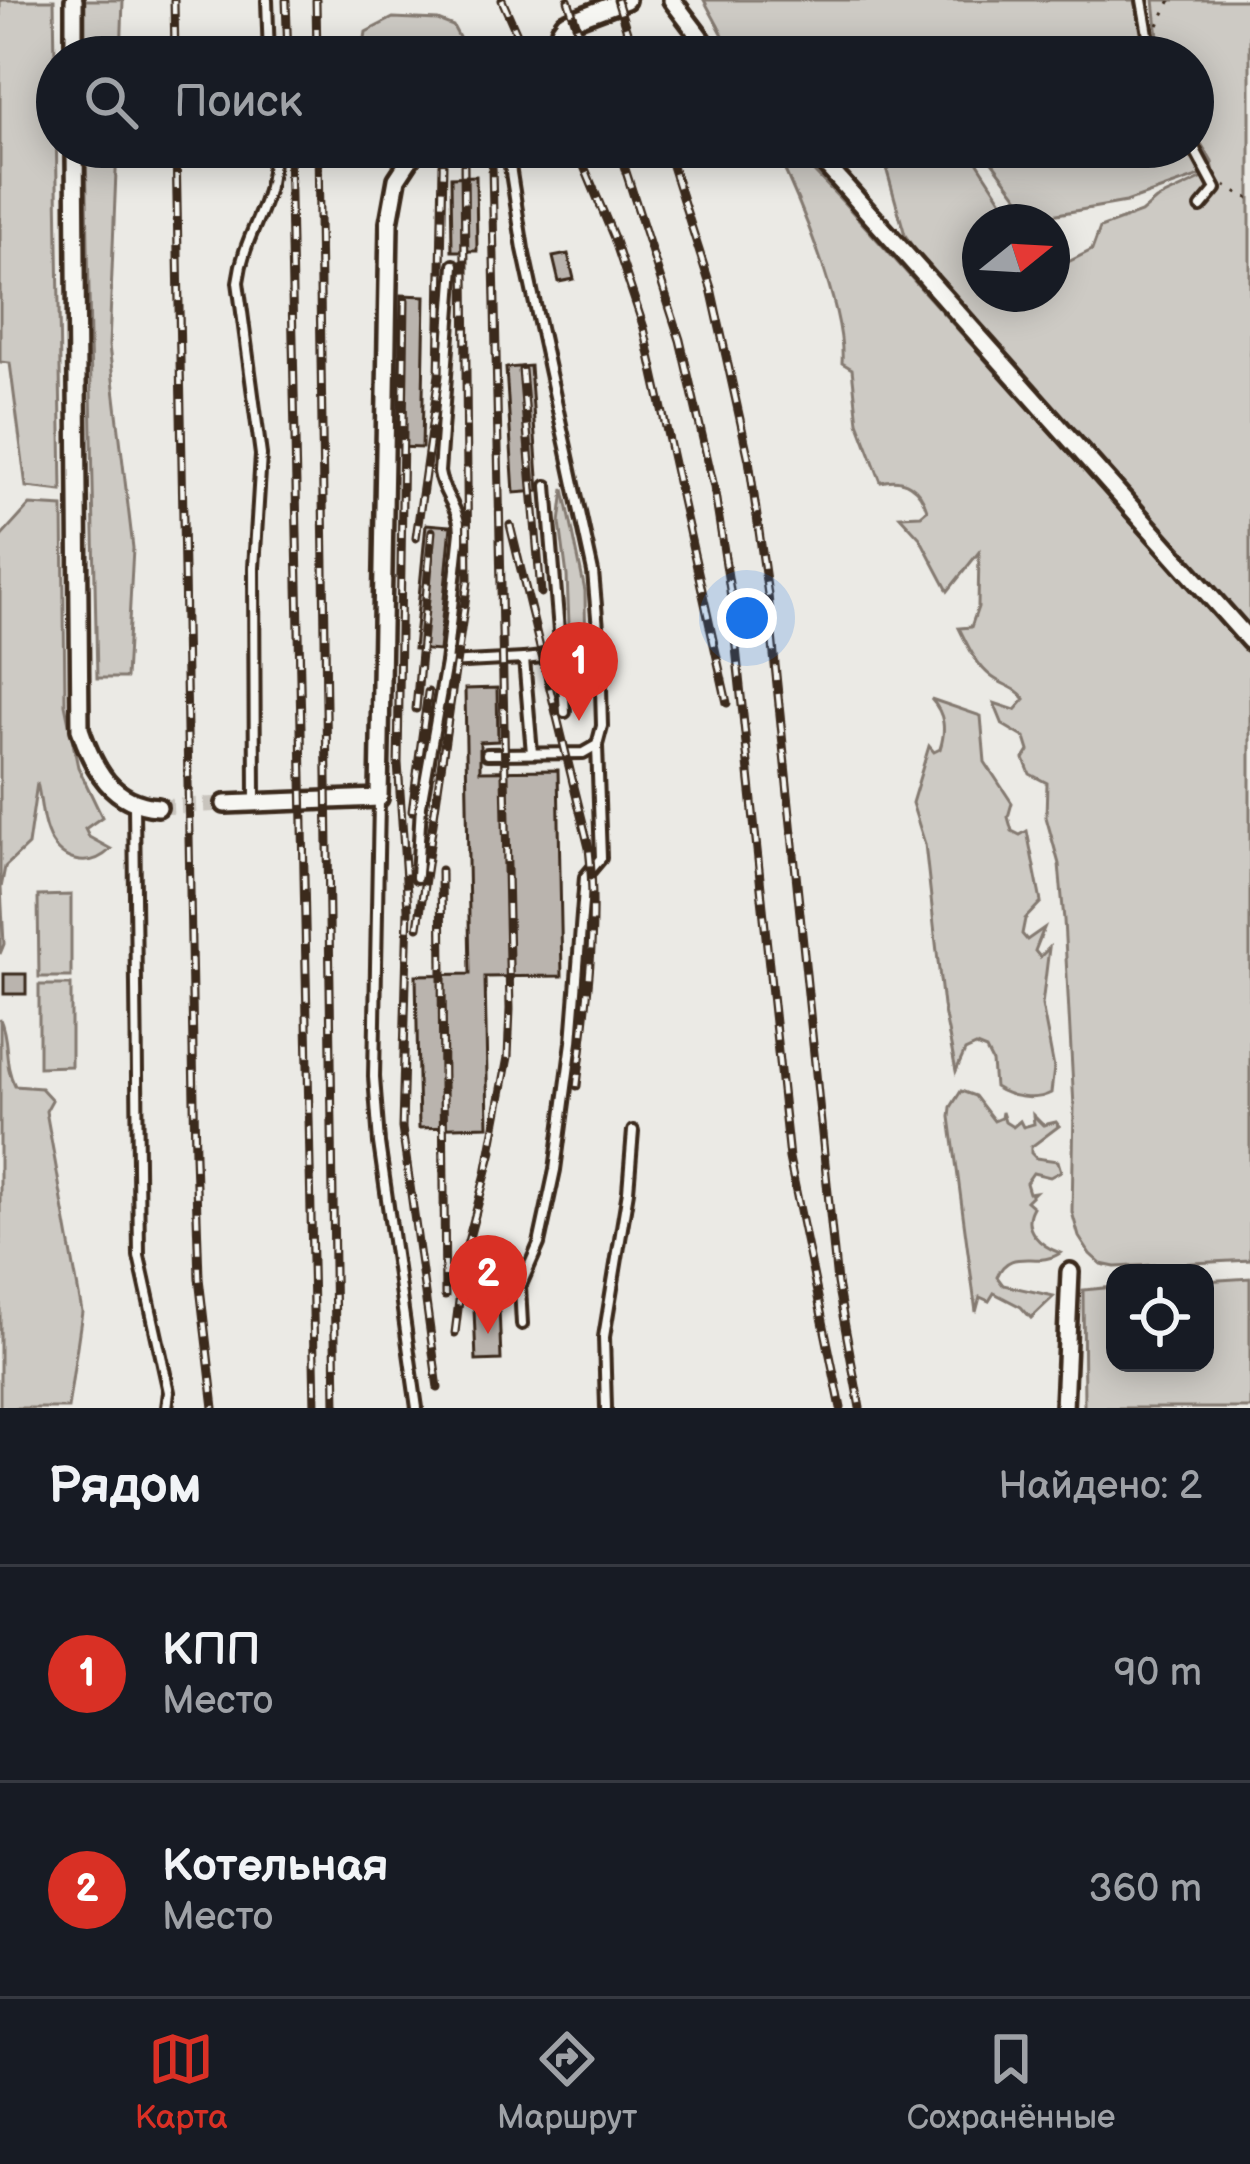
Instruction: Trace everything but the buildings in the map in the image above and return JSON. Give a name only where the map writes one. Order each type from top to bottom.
[{"type":"street","points":[[74,0],[74,36]]},
{"type":"street","points":[[560,36],[565,23],[626,0]]},
{"type":"street","points":[[676,2],[700,36]]},
{"type":"street","points":[[75,168],[80,729],[102,777],[134,805],[158,807]]},
{"type":"street","points":[[225,804],[379,799],[389,223],[397,179],[404,168]]},
{"type":"street","points":[[829,168],[1250,641]]},
{"type":"street","points":[[1064,1408],[1070,1272]]},
{"type":"lane","points":[[267,0],[268,36]]},
{"type":"lane","points":[[1142,0],[1148,36]]},
{"type":"lane","points":[[255,802],[254,568],[261,455],[238,282],[242,258],[270,195],[272,168]]},
{"type":"lane","points":[[511,168],[533,298],[593,572],[602,726],[597,745],[601,858],[584,877],[572,1042],[555,1170],[539,1244],[520,1287],[522,1324]]},
{"type":"lane","points":[[1201,207],[1216,189],[1205,168]]},
{"type":"lane","points":[[417,877],[422,805],[446,663],[460,532],[458,512],[439,472],[454,265]]},
{"type":"lane","points":[[547,486],[565,712]]},
{"type":"lane","points":[[446,663],[561,655]]},
{"type":"lane","points":[[524,659],[532,753]]},
{"type":"lane","points":[[487,754],[584,752],[597,745]]},
{"type":"lane","points":[[379,799],[374,1077],[417,1408]]},
{"type":"lane","points":[[134,805],[139,1256],[172,1408]]},
{"type":"lane","points":[[606,1408],[604,1337],[633,1131]]},
{"type":"path","points":[[1152,36],[1172,0]]},
{"type":"path","points":[[1212,182],[1250,199]]},
{"type":"shaded area","points":[[0,0],[54,0],[55,36],[36,36],[36,168],[57,168],[62,491],[26,487],[10,363],[0,362]]},
{"type":"shaded area","points":[[85,0],[123,0],[122,36],[85,36]]},
{"type":"shaded area","points":[[704,0],[1135,0],[1143,36],[724,36]]},
{"type":"shaded area","points":[[1154,0],[1250,0],[1250,628],[969,312],[1070,312],[1070,261],[1092,250],[1100,228],[1141,213],[1156,200],[1214,173],[1214,36],[1158,36]]},
{"type":"shaded area","points":[[393,18],[438,20],[453,26],[458,36],[365,36]]},
{"type":"shaded area","points":[[86,168],[116,168],[109,346],[133,548],[126,678],[97,678]]},
{"type":"shaded area","points":[[783,168],[810,168],[845,204],[1250,655],[1250,1260],[1106,1265],[1090,1254],[1079,1237],[1072,1212],[1074,1107],[1064,920],[1059,864],[1046,817],[1047,783],[1030,774],[1024,759],[1029,751],[1025,738],[1003,725],[994,703],[1015,710],[1025,699],[981,667],[959,628],[971,627],[978,607],[979,552],[948,591],[920,538],[900,516],[927,510],[920,495],[904,482],[881,482],[858,422],[852,369],[842,363],[829,284]]},
{"type":"shaded area","points":[[981,168],[1004,204],[962,204],[962,304],[905,235],[887,171]]},
{"type":"shaded area","points":[[997,168],[1199,168],[1203,175],[1126,202],[1070,212],[1070,204],[1024,204]]},
{"type":"shaded area","points":[[564,489],[585,591],[586,672],[571,672],[560,523]]},
{"type":"shaded area","points":[[30,505],[63,507],[65,704],[78,767],[102,817],[85,829],[89,837],[111,849],[84,861],[58,850],[45,826],[37,783],[28,845],[5,867],[0,954],[0,538]]},
{"type":"shaded area","points":[[931,699],[981,716],[985,762],[1012,803],[1008,817],[1012,831],[1020,835],[1027,831],[1041,902],[1025,919],[1022,934],[1027,940],[1044,928],[1035,951],[1040,957],[1049,948],[1042,1005],[1054,1068],[1051,1093],[1044,1096],[1022,1097],[994,1087],[992,1062],[986,1050],[976,1046],[965,1051],[956,1071],[943,1006],[925,844],[912,803],[929,746],[934,752],[942,742],[942,716]]},
{"type":"shaded area","points":[[71,895],[71,977],[39,977],[38,896]]},
{"type":"shaded area","points":[[39,985],[71,985],[71,1066],[39,1067]]},
{"type":"shaded area","points":[[0,1019],[15,1086],[41,1088],[52,1100],[46,1111],[82,1312],[68,1408],[0,1408]]},
{"type":"shaded area","points":[[961,1091],[975,1096],[994,1121],[1002,1112],[1013,1127],[1020,1121],[1023,1127],[1034,1124],[1033,1115],[1043,1125],[1056,1122],[1059,1126],[1031,1147],[1031,1153],[1058,1161],[1061,1171],[1050,1177],[1033,1173],[1026,1183],[1029,1193],[1035,1192],[1026,1201],[1033,1207],[1029,1222],[1034,1236],[1060,1253],[1009,1262],[997,1277],[1003,1285],[1054,1296],[1031,1318],[994,1293],[989,1301],[980,1297],[976,1312],[950,1117]]},
{"type":"shaded area","points":[[1250,1278],[1250,1408],[1084,1408],[1083,1290],[1106,1288],[1106,1372],[1214,1372],[1214,1280]]},
{"type":"tunnel","points":[[158,807],[225,804]]},
{"type":"railway","points":[[174,0],[175,36]]},
{"type":"railway","points":[[286,0],[287,36]]},
{"type":"railway","points":[[316,0],[317,36]]},
{"type":"railway","points":[[502,0],[518,36]]},
{"type":"railway","points":[[568,0],[580,36]]},
{"type":"railway","points":[[617,0],[628,36]]},
{"type":"railway","points":[[176,168],[195,1155],[199,1278],[214,1408]]},
{"type":"railway","points":[[289,168],[315,1408]]},
{"type":"railway","points":[[318,168],[336,1408]]},
{"type":"railway","points":[[416,538],[439,375],[443,168]]},
{"type":"railway","points":[[418,927],[468,581],[464,168]]},
{"type":"railway","points":[[487,1168],[508,1057],[510,1009],[492,168]]},
{"type":"railway","points":[[585,168],[644,328],[727,703]]},
{"type":"railway","points":[[625,168],[680,340],[714,487],[730,590],[789,1158],[841,1408]]},
{"type":"railway","points":[[673,168],[711,288],[749,460],[768,595],[837,1283],[860,1408]]},
{"type":"railway","points":[[405,300],[398,763],[408,909],[402,1128],[438,1388]]},
{"type":"railway","points":[[522,370],[541,593]]},
{"type":"railway","points":[[510,525],[589,848],[592,937],[577,1086]]},
{"type":"railway","points":[[416,709],[432,531]]},
{"type":"railway","points":[[412,811],[428,692]]},
{"type":"railway","points":[[441,870],[445,1296]]},
{"type":"railway","points":[[455,1333],[465,1253],[492,1151]]},
{"type":"place","name":"КПП","points":[[579,721]]},
{"type":"place","name":"Котельная","points":[[488,1334]]}]
